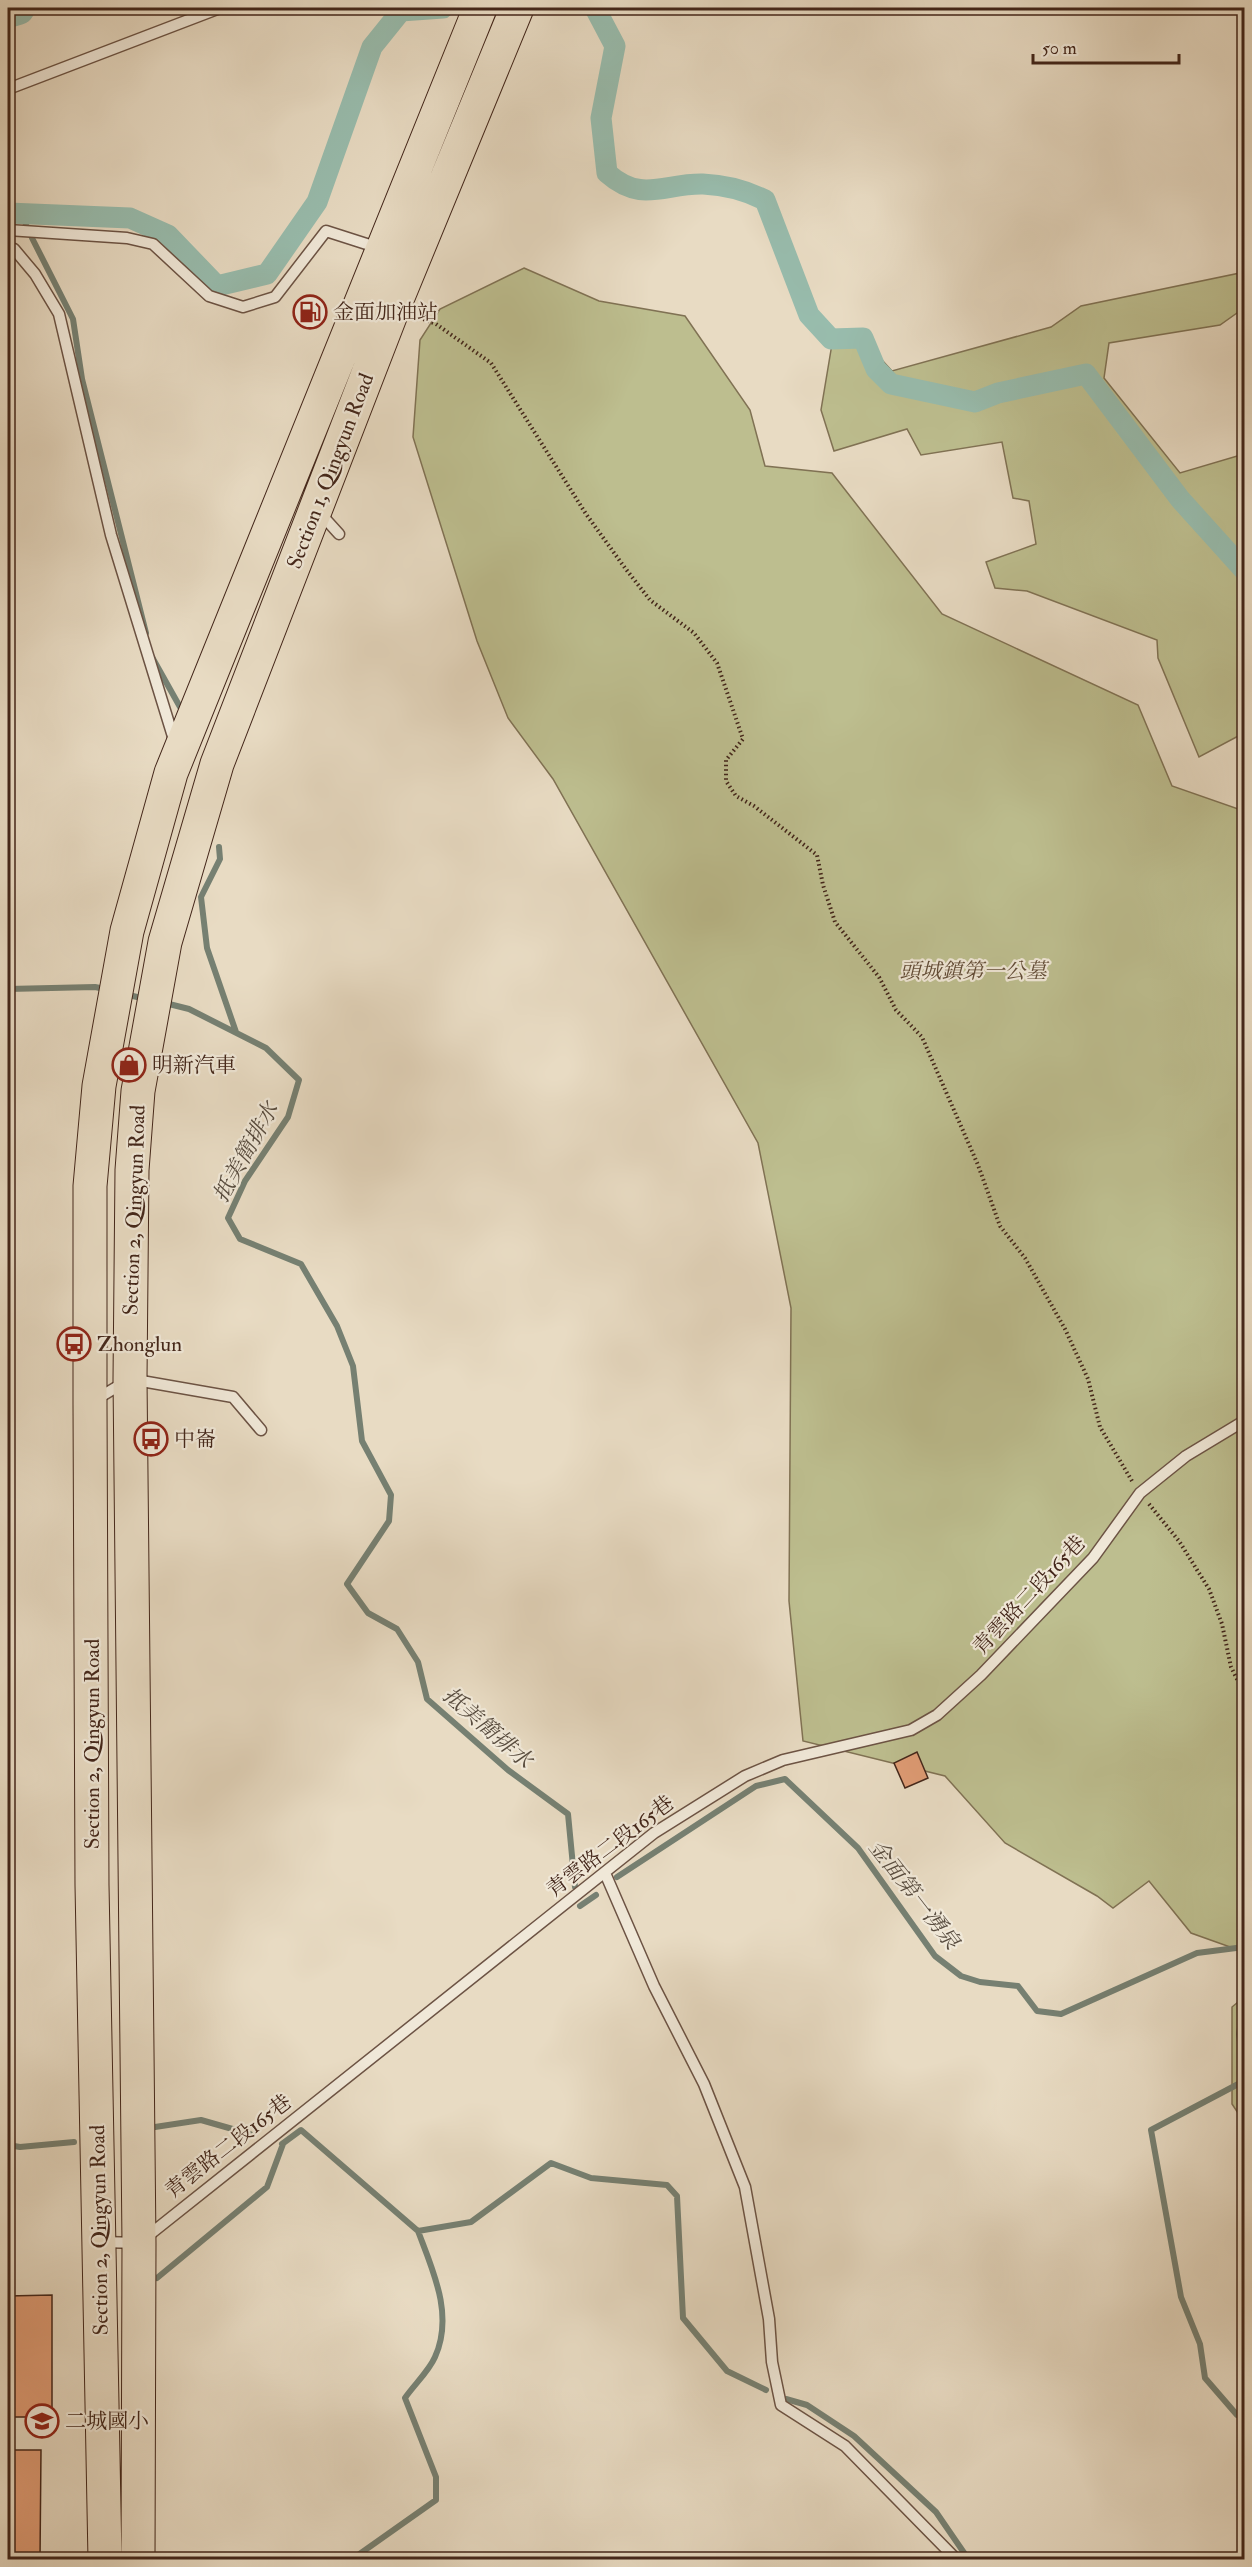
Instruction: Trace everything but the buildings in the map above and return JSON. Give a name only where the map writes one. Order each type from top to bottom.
[{"type":"main road","name":"Section 1, Qingyun Road","points":[[165,942],[218,764],[393,309],[397,258],[480,8]]},
{"type":"main road","name":"Section 1, Qingyun Road","points":[[127,931],[178,755],[397,258],[517,8]]},
{"type":"main road","name":"Section 2, Qingyun Road","points":[[99,2551],[99,2242],[92,1885],[90,1186],[99,1086],[110,1014],[127,931]]},
{"type":"main road","name":"Section 2, Qingyun Road","points":[[138,2553],[139,2242],[130,1379],[132,1170],[138,1092],[148,1022],[165,942]]},
{"type":"main road","points":[[99,2551],[138,2553]]},
{"type":"lane","points":[[8,89],[220,8]]},
{"type":"lane","points":[[8,230],[127,238],[153,244],[209,296],[243,307],[275,297],[326,231],[397,258]]},
{"type":"lane","points":[[8,249],[14,249],[35,274],[59,314],[111,535],[178,755]]},
{"type":"lane","points":[[316,508],[339,534]]},
{"type":"lane","points":[[90,1404],[130,1379],[233,1397],[261,1430]]},
{"type":"lane","name":"青雲路二段165巷","points":[[139,2242],[654,1833],[745,1776],[783,1760],[911,1730],[937,1715],[988,1668],[1093,1558],[1140,1493],[1186,1456],[1245,1421]]},
{"type":"lane","points":[[605,1873],[649,1977],[704,2084],[745,2187],[766,2297],[772,2362],[781,2405],[846,2446],[957,2559]]},
{"type":"lane","points":[[99,2242],[139,2242]]},
{"type":"path","points":[[393,309],[436,324],[491,363],[586,514],[625,568],[650,600],[694,633],[717,663],[743,739],[726,760],[726,781],[736,796],[754,806],[817,855],[834,922],[879,977],[896,1010],[922,1037],[978,1165],[1000,1226],[1025,1258],[1065,1329],[1088,1379],[1100,1427],[1140,1493],[1179,1541],[1209,1589],[1222,1624],[1231,1667],[1245,1693]]},
{"type":"green space","name":"頭城鎮第一公墓","points":[[524,268],[599,301],[685,316],[750,410],[765,466],[832,473],[942,614],[1138,705],[1172,786],[1244,811],[1244,1952],[1191,1933],[1149,1881],[1113,1908],[1097,1896],[1005,1843],[945,1776],[803,1741],[789,1601],[791,1308],[758,1143],[553,779],[508,718],[477,641],[413,437],[420,340],[440,309]]},
{"type":"green space","points":[[1240,273],[1244,308],[1220,325],[1109,343],[1104,378],[1180,473],[1244,454],[1244,733],[1199,757],[1158,658],[1157,640],[1027,591],[995,588],[986,562],[1036,544],[1029,501],[1013,498],[1002,442],[921,455],[907,429],[834,451],[821,410],[834,332],[860,336],[892,371],[1051,327],[1081,306]]},
{"type":"green space","points":[[1244,1997],[1244,2122],[1232,2104],[1232,2007]]},
{"type":"waterway","points":[[8,11],[18,8]]},
{"type":"waterway","points":[[8,213],[130,218],[168,235],[217,286],[267,274],[317,202],[372,47],[401,11],[443,8]]},
{"type":"waterway","points":[[595,8],[615,46],[601,118],[607,173],[631,188],[642,190],[703,184],[735,189],[765,200],[809,315],[831,339],[863,338],[876,369],[891,384],[975,402],[998,393],[1086,374],[1180,499],[1244,570]]},
{"type":"waterway","points":[[19,212],[26,224]]},
{"type":"waterway","points":[[32,238],[73,319],[82,379],[146,633]]},
{"type":"waterway","points":[[152,657],[180,707]]},
{"type":"waterway","points":[[219,847],[220,859],[201,897],[207,948],[236,1032]]},
{"type":"waterway","name":"抵美簡排水","points":[[8,989],[95,987],[105,989]]},
{"type":"waterway","name":"抵美簡排水","points":[[124,994],[146,999]]},
{"type":"waterway","name":"抵美簡排水","points":[[165,1003],[189,1009],[266,1048],[299,1080],[288,1117],[245,1181],[228,1218],[240,1239],[301,1264],[337,1326],[353,1366],[362,1441],[391,1495],[389,1521],[347,1584],[368,1613],[397,1629],[418,1662],[427,1699],[508,1770],[568,1814],[575,1887]]},
{"type":"waterway","name":"金面第一湧泉","points":[[617,1877],[756,1786],[785,1779],[858,1848],[935,1956],[961,1976],[980,1982],[1018,1986],[1037,2011],[1061,2014],[1197,1953],[1244,1947]]},
{"type":"waterway","name":"金面第一湧泉","points":[[580,1906],[596,1895]]},
{"type":"waterway","name":"金面第一湧泉","points":[[1244,2002],[1239,2034],[1244,2071]]},
{"type":"waterway","name":"金面第一湧泉","points":[[1244,2081],[1151,2130],[1181,2297],[1200,2344],[1205,2378],[1237,2415],[1244,2417]]},
{"type":"waterway","points":[[155,2127],[201,2120],[250,2134]]},
{"type":"waterway","points":[[282,2144],[301,2130],[418,2231],[471,2222],[551,2163],[591,2178],[667,2185],[677,2196],[683,2318],[727,2371],[766,2390]]},
{"type":"waterway","points":[[8,2145],[20,2147],[74,2142]]},
{"type":"waterway","points":[[157,2278],[267,2187],[283,2144]]},
{"type":"waterway","points":[[351,2560],[436,2500],[436,2477],[405,2398],[435,2357],[442,2325],[442,2309],[435,2277],[418,2231]]},
{"type":"waterway","points":[[786,2399],[807,2405],[854,2436],[936,2512],[969,2560]]},
{"type":"place","name":"金面加油站","points":[[310,312]]},
{"type":"place","name":"明新汽車","points":[[129,1065]]},
{"type":"place","name":"Zhonglun","points":[[74,1344]]},
{"type":"place","name":"中崙","points":[[151,1439]]},
{"type":"place","name":"二城國小","points":[[42,2421]]}]
